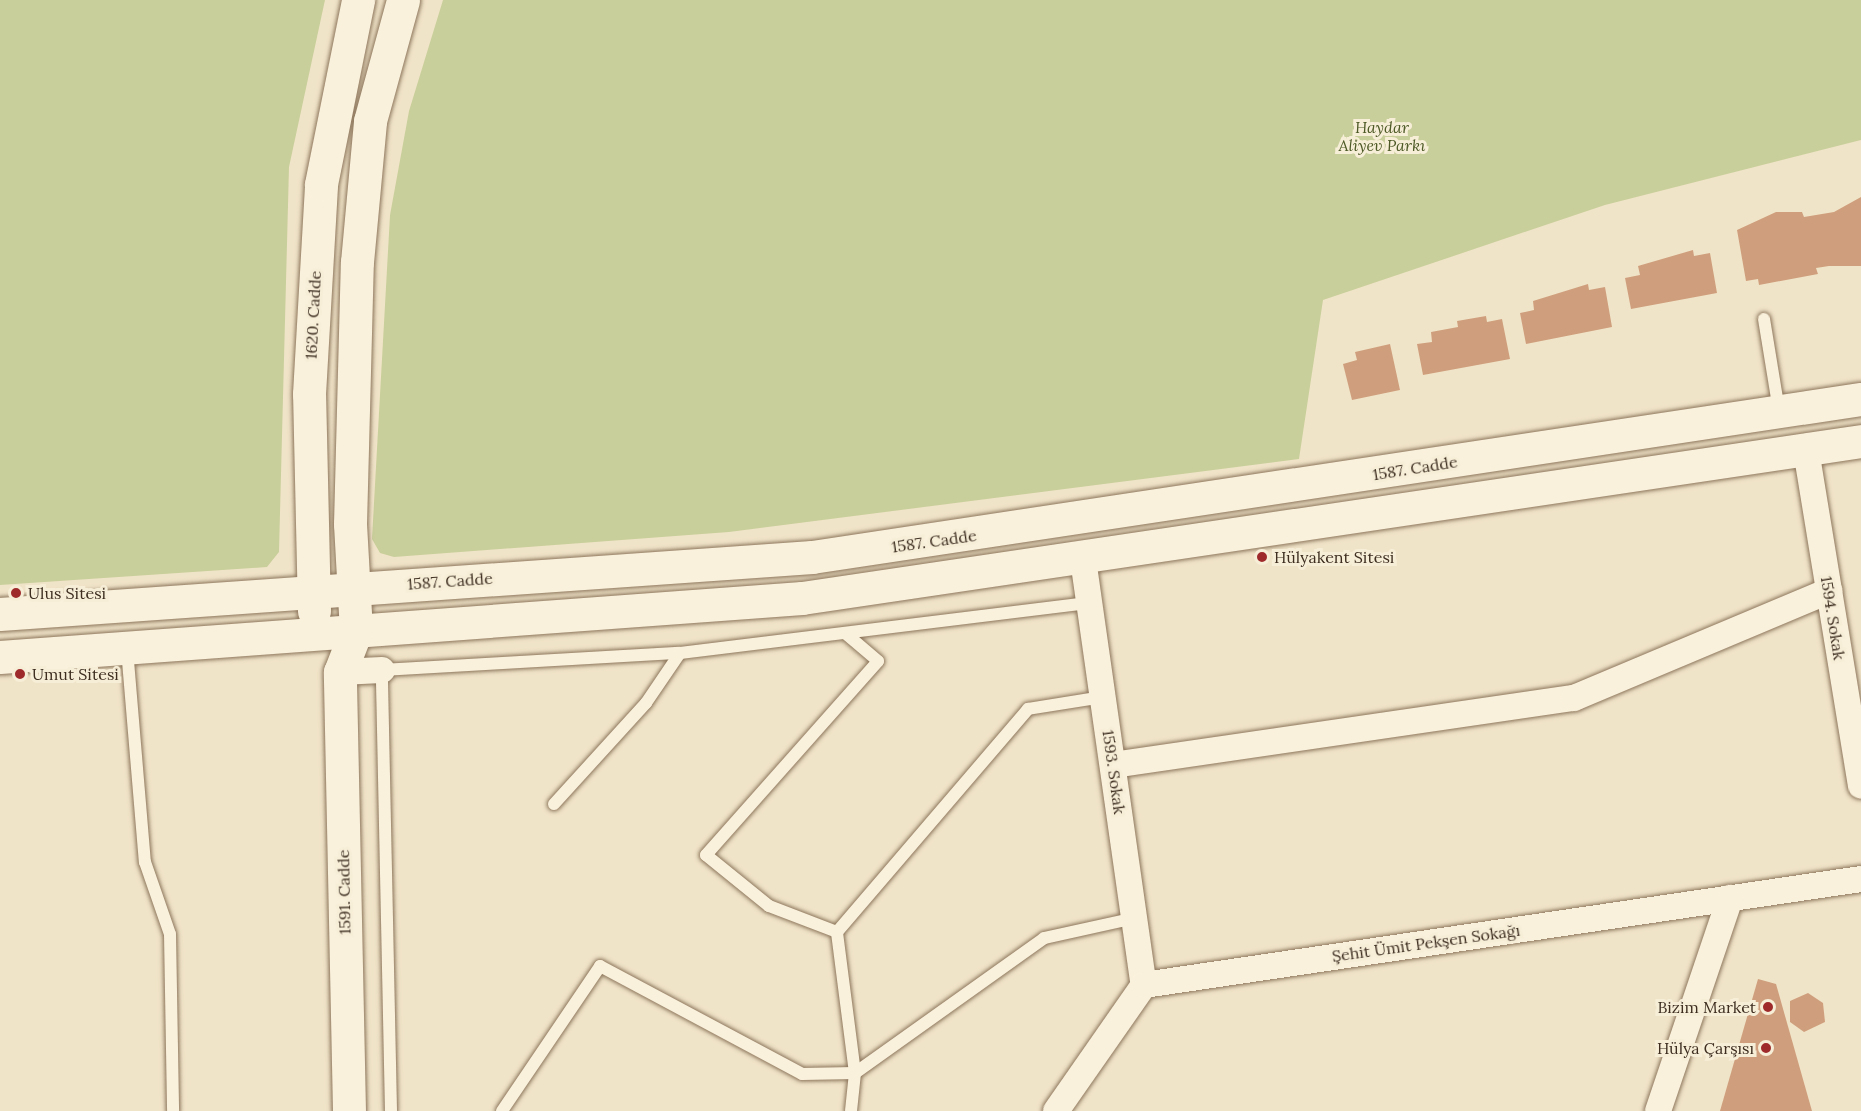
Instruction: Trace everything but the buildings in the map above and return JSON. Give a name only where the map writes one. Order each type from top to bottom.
[{"type":"main road","name":"1620. Cadde","points":[[316,634],[312,590],[309,394],[321,184],[358,0]]},
{"type":"main road","points":[[340,672],[356,631],[353,588],[351,402],[362,183],[372,111],[403,0]]},
{"type":"main road","name":"1587. Cadde","points":[[0,614],[312,590],[756,562],[925,543],[1861,399]]},
{"type":"main road","points":[[0,657],[802,598],[1083,559],[1861,441]]},
{"type":"main road","points":[[316,634],[340,672]]},
{"type":"main road","name":"1591. Cadde","points":[[340,672],[349,1111]]},
{"type":"street","name":"1594. Sokak","points":[[1806,450],[1861,786]]},
{"type":"street","name":"1593. Sokak","points":[[1083,559],[1144,985]]},
{"type":"street","points":[[1113,765],[1574,698],[1829,591]]},
{"type":"street","points":[[340,672],[382,670]]},
{"type":"street","name":"Şehit Ümit Pekşen Sokağı","points":[[1144,985],[1861,879]]},
{"type":"street","points":[[1658,1111],[1730,898]]},
{"type":"street","points":[[1056,1111],[1144,985]]},
{"type":"lane","points":[[1764,319],[1779,412]]},
{"type":"lane","points":[[391,1111],[382,670],[680,653],[1090,603]]},
{"type":"lane","points":[[837,932],[769,906],[706,855],[878,661],[845,633]]},
{"type":"lane","points":[[127,648],[144,862],[170,934],[173,1111]]},
{"type":"lane","points":[[554,804],[646,703],[680,653]]},
{"type":"lane","points":[[851,1111],[855,1073],[837,932],[1028,709],[1103,697]]},
{"type":"lane","points":[[502,1111],[600,966],[802,1074],[855,1073],[1044,938],[1135,918]]},
{"type":"green space","points":[[0,0],[325,0],[289,167],[279,552],[267,567],[0,585]]},
{"type":"green space","name":"Haydar Aliyev Parkı","points":[[443,0],[1861,0],[1861,140],[1605,205],[1323,300],[1299,459],[729,532],[394,557],[380,553],[372,539],[390,215],[409,111]]},
{"type":"place","name":"Hülyakent Sitesi","points":[[1262,557]]},
{"type":"place","name":"Ulus Sitesi","points":[[16,593]]},
{"type":"place","name":"Umut Sitesi","points":[[20,674]]},
{"type":"place","name":"Bizim Market","points":[[1768,1007]]},
{"type":"place","name":"Hülya Çarşısı","points":[[1766,1048]]}]
